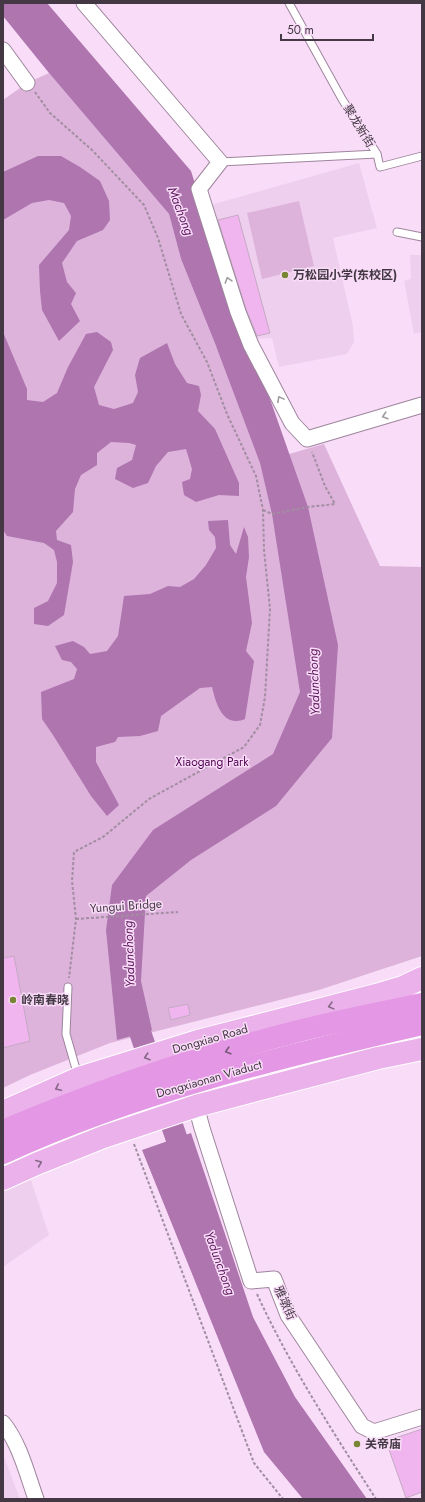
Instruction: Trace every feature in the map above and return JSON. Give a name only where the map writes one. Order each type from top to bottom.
[{"type":"highway","points":[[296,1032],[422,994]]},
{"type":"highway","name":"Dongxiaonan Viaduct","points":[[3,1131],[78,1101],[123,1075],[176,1057],[265,1040],[422,1004]]},
{"type":"highway","name":"Dongxiaonan Viaduct","points":[[3,1153],[70,1124],[142,1099],[259,1064],[422,1024]]},
{"type":"highway","points":[[3,1157],[57,1136],[108,1119],[310,1065],[422,1038]]},
{"type":"main road","name":"Dongxiao Road","points":[[176,1057],[376,995],[422,978]]},
{"type":"main road","points":[[3,1179],[73,1149],[128,1128],[192,1108],[378,1058],[422,1049]]},
{"type":"main road","points":[[3,1112],[79,1078],[123,1075]]},
{"type":"street","points":[[84,3],[220,162],[199,189],[238,312],[251,345],[292,423],[307,439],[422,405]]},
{"type":"street","points":[[3,50],[27,83]]},
{"type":"street","points":[[192,1108],[202,1128],[251,1281]]},
{"type":"street","name":"雅墩街","points":[[251,1281],[274,1279],[288,1315],[362,1426],[374,1432],[422,1417]]},
{"type":"street","points":[[3,1423],[20,1453],[36,1499]]},
{"type":"lane","name":"聚龙新街","points":[[220,162],[376,154],[342,99],[289,3]]},
{"type":"lane","points":[[376,154],[380,167],[422,156]]},
{"type":"lane","points":[[397,232],[422,237]]},
{"type":"lane","points":[[68,987],[66,1034],[79,1078]]},
{"type":"path","points":[[27,83],[50,113],[92,150],[144,205],[158,238],[182,314],[207,362],[227,414],[256,476],[263,510],[264,550],[270,609],[265,697],[260,725],[244,747],[149,799],[103,837],[74,852],[72,881],[76,919],[68,987]]},
{"type":"path","points":[[263,510],[272,514],[308,507],[335,504],[325,486],[307,439]]},
{"type":"path","name":"Yungui Bridge","points":[[76,919],[178,912]]},
{"type":"path","points":[[128,1128],[254,1463],[283,1499]]},
{"type":"path","points":[[251,1281],[270,1323],[311,1397],[376,1499]]},
{"type":"shaded area","name":"万松园小学(东校区)","points":[[359,163],[377,228],[333,238],[353,326],[354,342],[347,354],[279,367],[272,338],[253,339],[207,206]]},
{"type":"shaded area","points":[[410,255],[422,255],[422,332],[414,334],[404,281],[411,279]]},
{"type":"shaded area","points":[[29,1174],[49,1235],[3,1267],[3,1187]]},
{"type":"shaded area","points":[[3,1454],[20,1499],[3,1499]]},
{"type":"green space","name":"Xiaogang Park","points":[[49,73],[169,214],[181,259],[216,346],[275,458],[324,444],[380,566],[422,567],[422,956],[319,990],[110,1043],[30,1075],[3,1088],[3,100],[27,83]]},
{"type":"green space","points":[[299,201],[314,266],[262,279],[247,213]]},
{"type":"water","name":"Machong","points":[[3,3],[47,3],[191,171],[229,291],[264,382],[308,507],[338,645],[332,738],[276,806],[191,860],[146,896],[141,981],[152,1030],[117,1040],[106,930],[112,885],[153,830],[273,754],[300,692],[272,514],[260,463],[216,346],[181,259],[169,214],[49,73],[3,16]]},
{"type":"water","points":[[38,156],[61,156],[80,167],[100,181],[109,201],[110,220],[103,230],[77,241],[62,263],[67,282],[76,293],[71,304],[80,321],[59,341],[42,310],[39,265],[69,230],[71,216],[64,203],[49,200],[32,203],[3,220],[3,172]]},
{"type":"water","points":[[3,332],[27,389],[27,400],[43,402],[57,393],[68,367],[86,334],[97,332],[111,342],[113,350],[94,387],[99,405],[114,409],[133,403],[138,392],[135,375],[140,358],[167,343],[175,364],[187,383],[199,386],[201,395],[198,411],[215,429],[239,483],[239,496],[219,495],[196,502],[184,495],[182,482],[190,479],[192,469],[186,449],[168,452],[156,466],[148,483],[133,488],[115,479],[117,468],[132,460],[136,445],[111,442],[97,453],[97,465],[81,475],[75,489],[73,512],[56,531],[57,540],[71,545],[73,562],[64,615],[48,626],[34,624],[34,608],[48,601],[57,583],[57,562],[54,550],[44,543],[7,536],[3,530]]},
{"type":"water","points":[[228,520],[230,545],[236,554],[244,527],[248,537],[249,557],[246,577],[252,623],[246,651],[254,661],[245,719],[236,721],[230,720],[219,708],[212,687],[200,688],[161,716],[158,731],[140,736],[118,737],[115,742],[96,747],[96,762],[119,805],[107,816],[91,796],[42,719],[41,692],[74,679],[77,669],[71,662],[62,660],[55,646],[73,641],[84,647],[90,654],[107,651],[118,636],[124,596],[150,594],[168,586],[180,587],[194,579],[206,565],[216,548],[215,537],[209,530],[208,521]]},
{"type":"water","points":[[191,1133],[253,1317],[295,1397],[367,1499],[303,1499],[264,1452],[142,1150]]},
{"type":"building","points":[[238,215],[270,333],[257,336],[246,309],[218,220]]},
{"type":"building","name":"岭南春晓","points":[[14,956],[30,1041],[3,1048],[3,958]]},
{"type":"building","points":[[188,1004],[190,1015],[171,1020],[168,1008]]},
{"type":"building","points":[[422,1429],[422,1492],[406,1498],[386,1441]]},
{"type":"waterway","name":"Yadunchong","points":[[131,1006],[186,1166]]},
{"type":"place","name":"万松园小学(东校区)","points":[[285,275]]},
{"type":"place","name":"岭南春晓","points":[[13,1000]]},
{"type":"place","name":"关帝庙","points":[[357,1444]]}]
